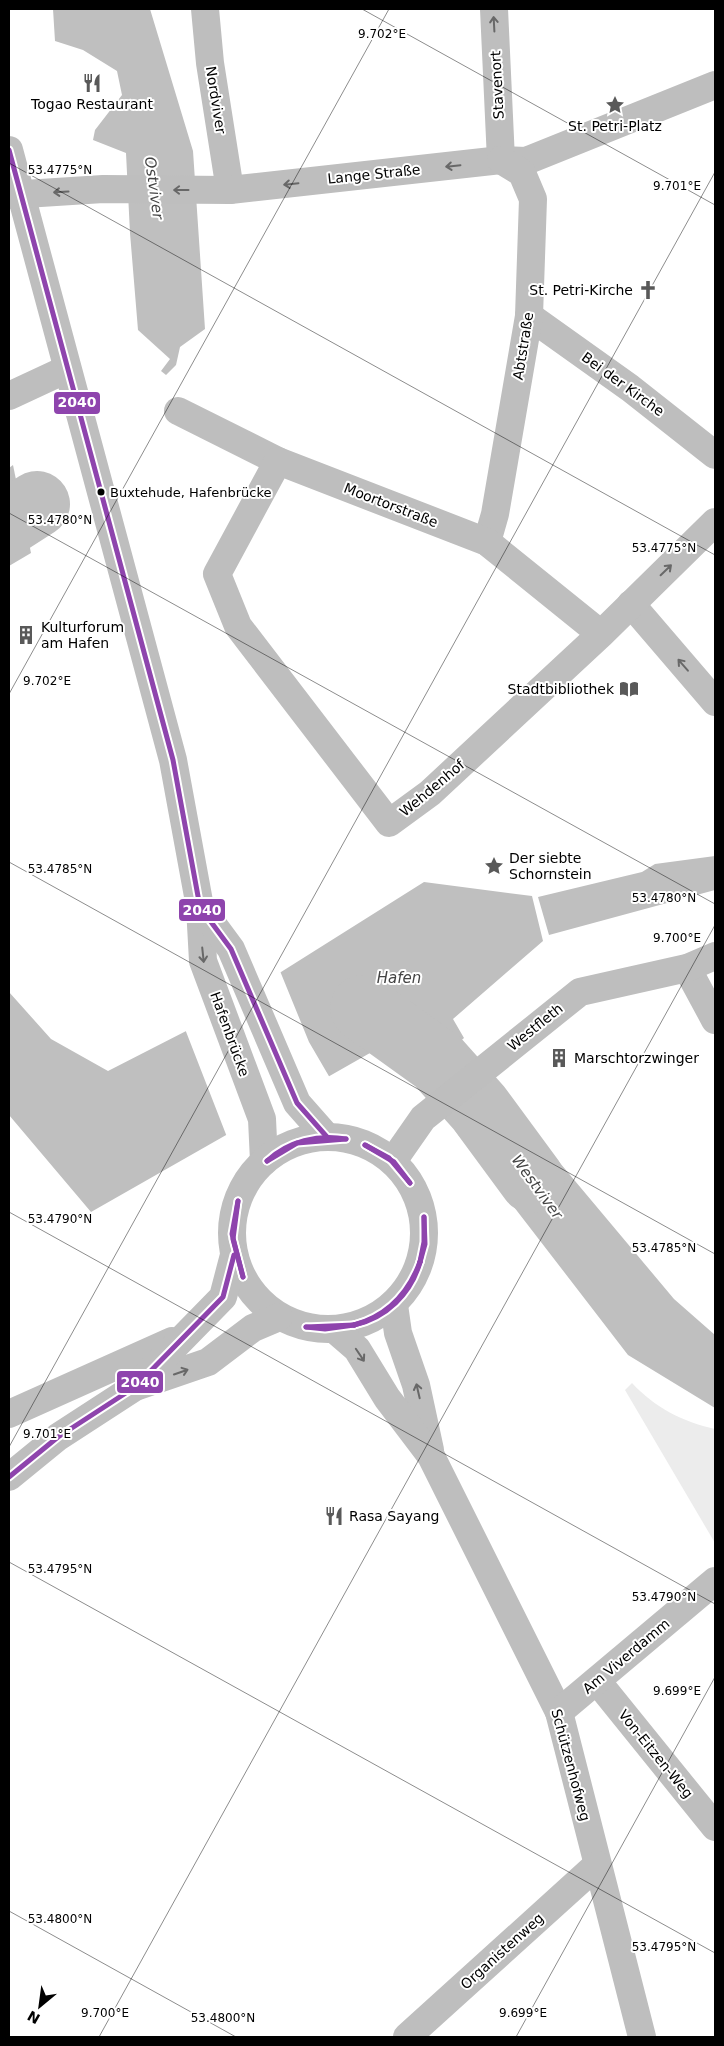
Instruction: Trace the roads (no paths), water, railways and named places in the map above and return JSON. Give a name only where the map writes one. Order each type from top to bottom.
[{"type":"street","name":"Nordviver","points":[[205,9],[210,63],[230,190]]},
{"type":"street","name":"Stavenort","points":[[494,9],[501,160]]},
{"type":"street","name":"Lange Straße","points":[[14,195],[103,189],[230,190],[501,160],[526,161],[715,86]]},
{"type":"street","name":"Hafenbrücke","points":[[9,150],[14,195],[44,275],[67,369],[173,760],[200,908],[203,961],[262,1119],[264,1161]]},
{"type":"street","name":"Abtstraße","points":[[488,542],[495,514],[529,316],[533,199],[522,173],[501,160]]},
{"type":"street","name":"Bei der Kirche","points":[[529,316],[630,388],[715,455]]},
{"type":"street","points":[[9,396],[67,369]]},
{"type":"street","name":"Moortorstraße","points":[[178,410],[278,461],[488,542],[601,634]]},
{"type":"street","name":"Wehdenhof","points":[[278,461],[217,574],[238,626],[389,823],[430,794],[601,634],[715,522]]},
{"type":"street","points":[[631,604],[715,702]]},
{"type":"street","name":"Hafenbrücke","points":[[200,908],[231,949],[297,1103],[327,1137]]},
{"type":"street","name":"Westfleth","points":[[393,1161],[418,1122],[580,992],[687,968],[715,956]]},
{"type":"street","points":[[687,968],[715,1020]]},
{"type":"street","points":[[9,1477],[58,1438],[135,1387],[223,1297],[234,1255],[232,1229],[236,1204],[248,1180],[264,1161],[283,1147],[304,1140],[327,1137],[351,1139],[366,1145],[393,1161],[414,1187],[425,1219],[424,1252],[413,1281],[394,1305],[367,1322],[335,1330],[306,1328],[279,1317],[258,1301],[248,1287],[234,1255]]},
{"type":"street","name":"Schützenhofweg","points":[[394,1305],[398,1333],[416,1385],[431,1456]]},
{"type":"street","points":[[135,1387],[208,1362],[253,1328],[279,1317]]},
{"type":"street","name":"Schützenhofweg","points":[[335,1330],[357,1349],[387,1398],[431,1456],[559,1712],[642,2037]]},
{"type":"street","points":[[9,1414],[185,1336]]},
{"type":"street","name":"Am Viverdamm","points":[[559,1712],[715,1580]]},
{"type":"street","name":"Von-Eitzen-Weg","points":[[597,1681],[715,1827]]},
{"type":"street","name":"Organistenweg","points":[[407,2037],[597,1865]]},
{"type":"water","name":"Ostviver","points":[[53,9],[150,9],[193,151],[205,329],[180,347],[176,365],[166,375],[161,371],[170,359],[138,330],[126,153],[93,140],[95,130],[122,95],[117,71],[83,50],[55,41]]},
{"type":"water","points":[[13,465],[31,553],[9,566],[9,468]]},
{"type":"water","points":[[715,856],[715,890],[549,935],[538,897],[642,872],[655,864]]},
{"type":"water","name":"Hafen","points":[[424,882],[532,896],[543,941],[453,1019],[464,1038],[415,1080],[384,1045],[91,1212],[9,1115],[9,992],[51,1039],[108,1071],[192,1028]]},
{"type":"water","points":[[498,1089],[674,1299],[715,1335],[715,1408],[628,1355],[454,1129]]},
{"type":"waterway","name":"Hafen","points":[[9,522],[37,504]]},
{"type":"waterway","name":"Westviver","points":[[363,1008],[438,1062],[479,1108],[532,1180]]},
{"type":"place","name":"Togao Restaurant","points":[[92,83]]},
{"type":"place","name":"St. Petri-Platz","points":[[615,105]]},
{"type":"place","name":"St. Petri-Kirche","points":[[648,290]]},
{"type":"place","name":"Buxtehude, Hafenbrücke","points":[[101,492]]},
{"type":"place","name":"Kulturforum am Hafen","points":[[26,635]]},
{"type":"place","name":"Stadtbibliothek","points":[[629,689]]},
{"type":"place","name":"Der siebte Schornstein","points":[[494,866]]},
{"type":"place","name":"Marschtorzwinger","points":[[559,1058]]},
{"type":"place","name":"Rasa Sayang","points":[[334,1516]]}]
